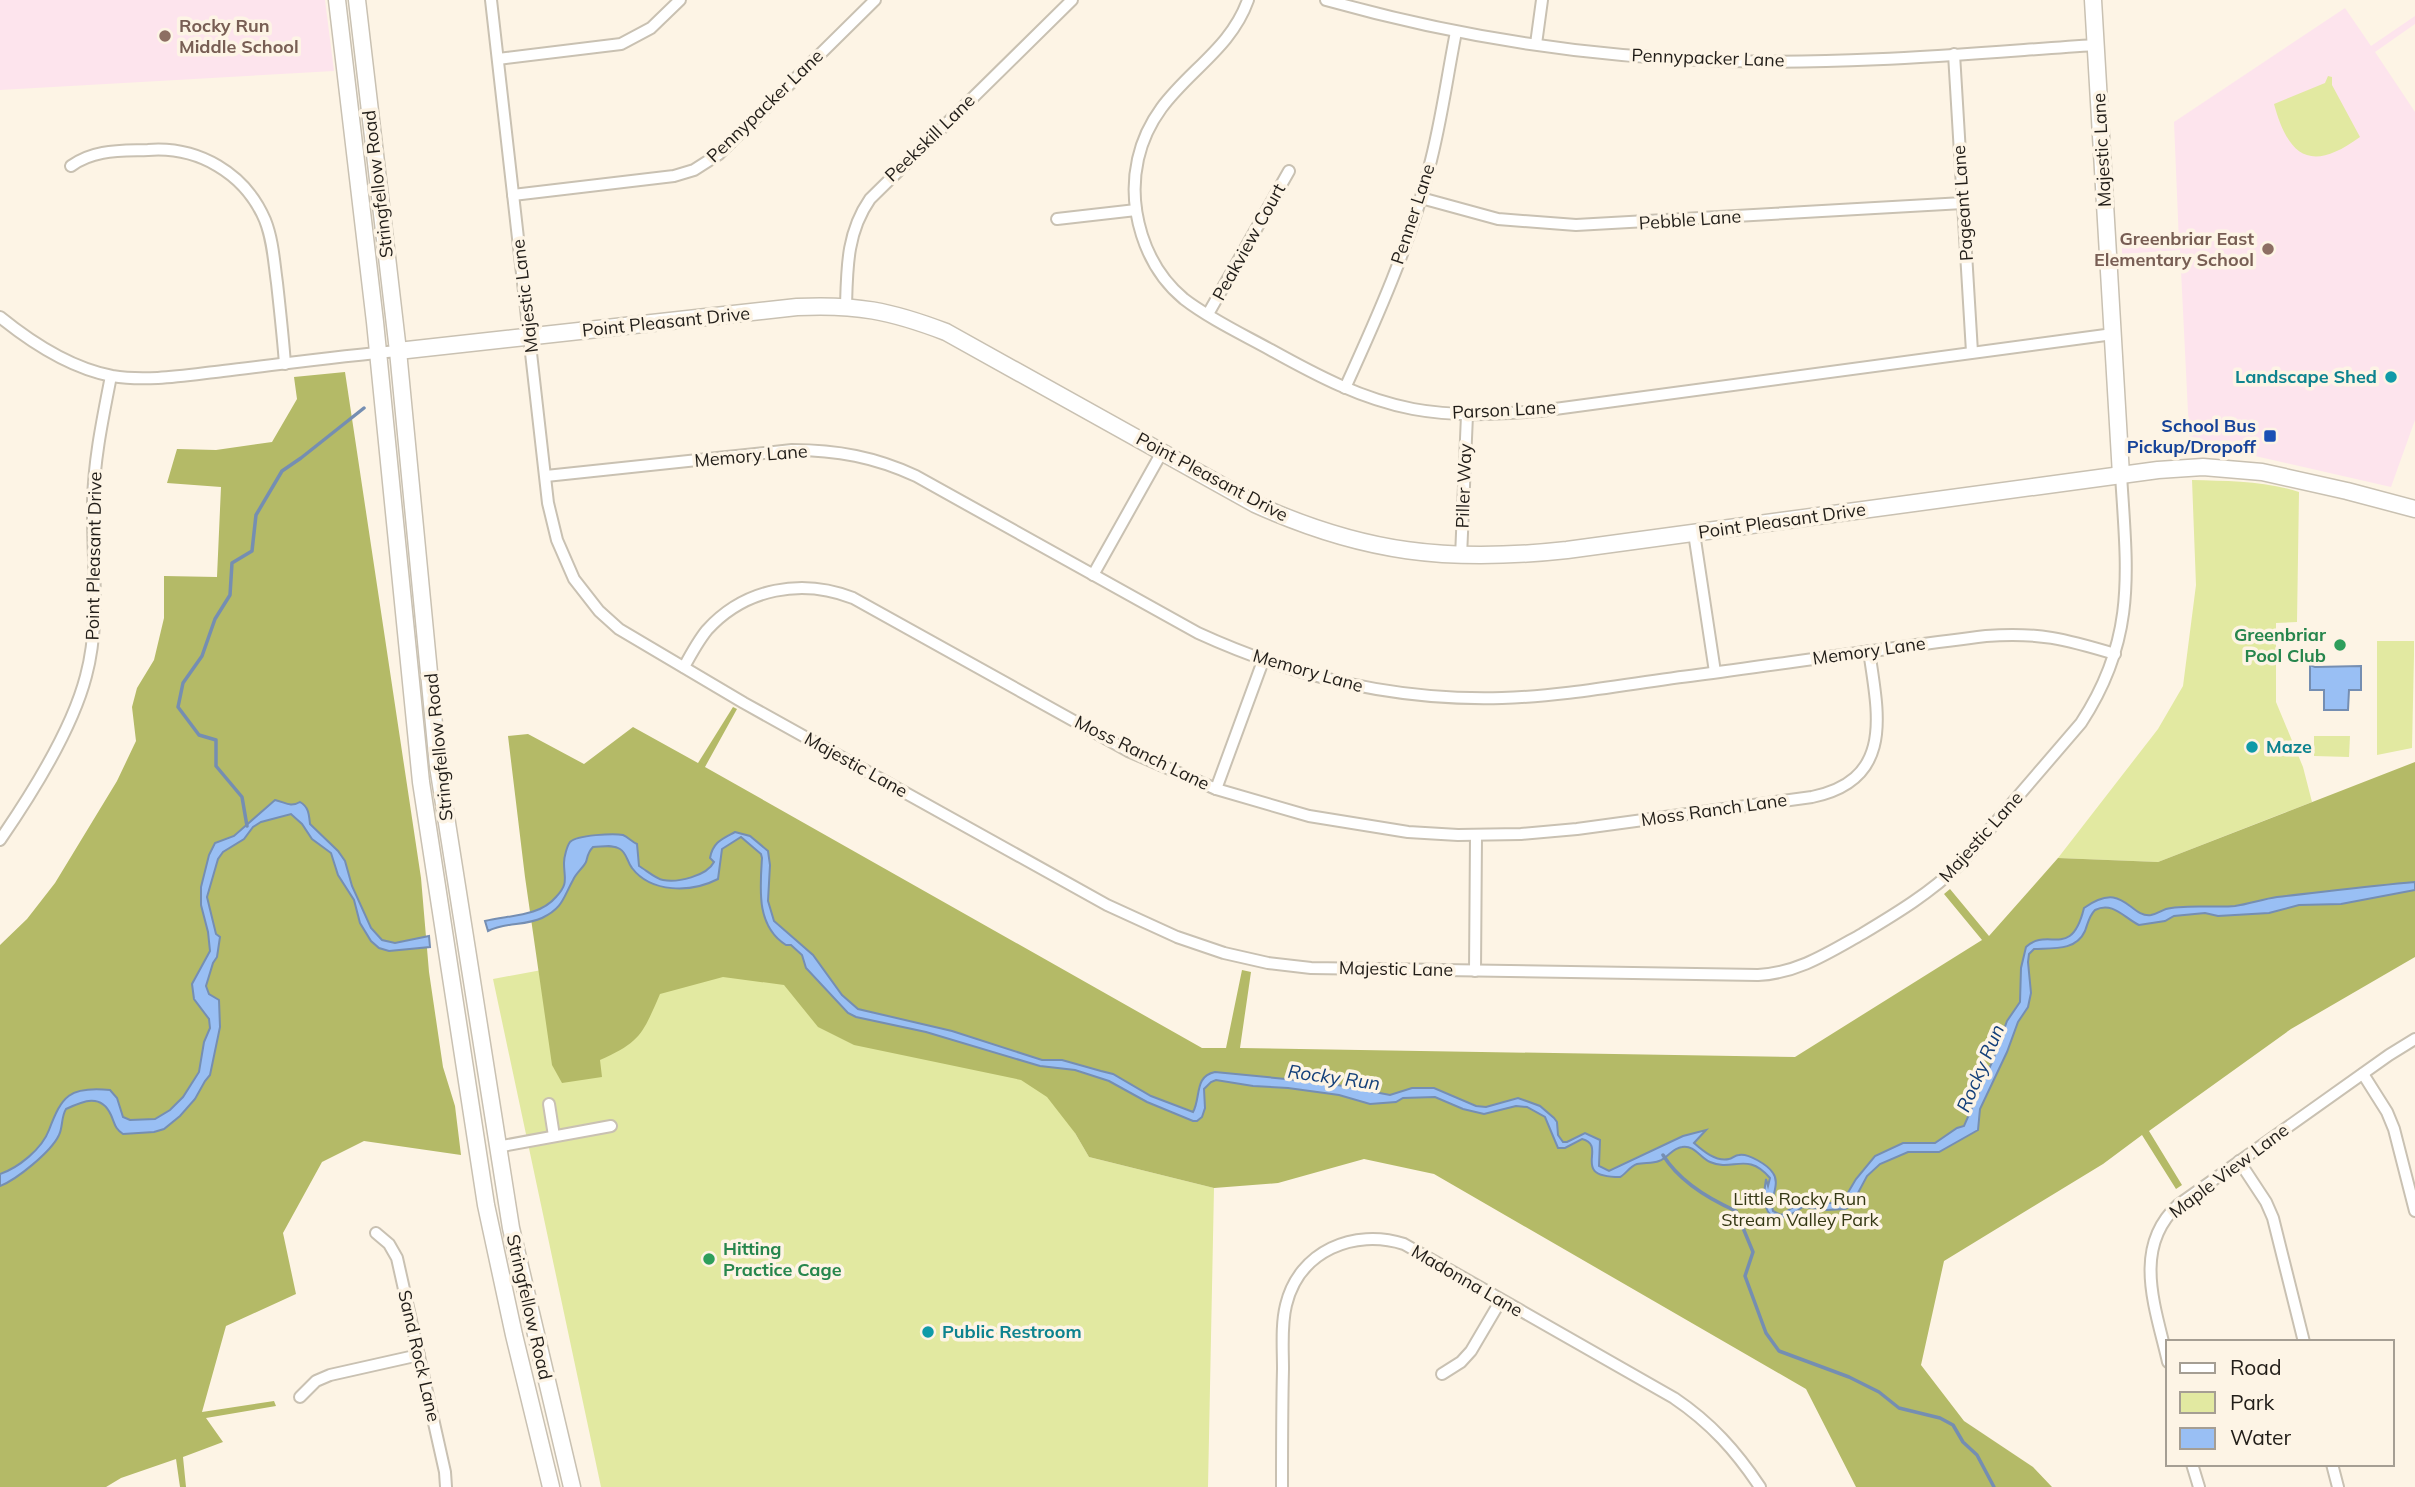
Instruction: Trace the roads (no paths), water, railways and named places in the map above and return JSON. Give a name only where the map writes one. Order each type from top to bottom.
[{"type":"main road","name":"Stringfellow Road","points":[[337,0],[421,782],[491,1233],[551,1487]]},
{"type":"main road","name":"Stringfellow Road","points":[[357,0],[398,351],[439,766],[497,1147],[520,1275],[572,1487]]},
{"type":"main road","name":"Majestic Lane","points":[[2093,0],[2122,475]]},
{"type":"main road","name":"Point Pleasant Drive","points":[[398,351],[797,307],[846,306],[891,313],[946,332],[1255,504],[1319,531],[1391,550],[1461,556],[1519,556],[2122,475],[2203,467],[2289,477],[2415,509]]},
{"type":"street","name":"Majestic Lane","points":[[491,0],[548,503],[556,540],[568,569],[583,592],[619,629],[684,667],[1107,905],[1177,937],[1224,953],[1311,968],[1475,971],[1758,975],[1787,972],[1813,962],[1919,900],[1959,865],[2081,723],[2099,695],[2115,654],[2123,624],[2127,592],[2122,475]]},
{"type":"street","points":[[498,59],[621,44],[651,28],[680,0]]},
{"type":"street","name":"Pennypacker Lane","points":[[513,195],[674,176],[694,170],[719,154],[875,0]]},
{"type":"street","name":"Peekskill Lane","points":[[846,306],[849,245],[858,217],[870,199],[1072,0]]},
{"type":"street","name":"Parson Lane","points":[[1248,0],[1233,31],[1172,93],[1149,126],[1135,180],[1136,210],[1144,240],[1160,271],[1184,299],[1315,374],[1345,388],[1410,408],[1466,415],[1540,411],[2113,334]]},
{"type":"street","name":"Pennypacker Lane","points":[[1326,0],[1456,32],[1636,56],[1731,61],[1830,60],[2095,45]]},
{"type":"street","points":[[1536,44],[1542,0]]},
{"type":"street","name":"Penner Lane","points":[[1345,388],[1421,198],[1430,167],[1456,32]]},
{"type":"street","name":"Pageant Lane","points":[[1954,54],[1972,352]]},
{"type":"street","points":[[71,166],[96,153],[166,149],[204,158],[236,179],[257,204],[270,234],[285,364]]},
{"type":"street","name":"Peakview Court","points":[[1208,314],[1289,170]]},
{"type":"street","name":"Pebble Lane","points":[[1421,198],[1498,219],[1576,225],[1963,203]]},
{"type":"street","points":[[1056,219],[1136,210]]},
{"type":"street","name":"Point Pleasant Drive","points":[[0,317],[43,348],[64,359],[111,376],[161,377],[398,351]]},
{"type":"street","name":"Point Pleasant Drive","points":[[0,841],[66,730],[87,674],[93,628],[94,479],[111,376]]},
{"type":"street","name":"Piller Way","points":[[1461,556],[1466,415]]},
{"type":"street","name":"Memory Lane","points":[[546,477],[792,450],[841,452],[877,460],[916,476],[1198,633],[1263,661],[1356,686],[1409,694],[1461,698],[1546,695],[1869,651],[2020,634],[2058,638],[2115,654]]},
{"type":"street","points":[[1093,575],[1162,452]]},
{"type":"street","points":[[1694,533],[1715,672]]},
{"type":"street","name":"Moss Ranch Lane","points":[[684,667],[698,642],[712,625],[750,598],[783,588],[829,590],[853,598],[1128,751],[1216,789],[1278,808],[1342,823],[1408,832],[1476,836],[1577,829],[1812,797],[1834,791],[1855,776],[1865,764],[1876,740],[1879,715],[1869,651]]},
{"type":"street","points":[[1216,789],[1263,661]]},
{"type":"street","points":[[1475,971],[1476,836]]},
{"type":"street","name":"Maple View Lane","points":[[2166,1352],[2149,1266],[2153,1243],[2164,1220],[2173,1209],[2239,1161],[2415,1039]]},
{"type":"street","points":[[2363,1074],[2387,1112],[2394,1129],[2415,1211]]},
{"type":"street","points":[[549,1104],[554,1136]]},
{"type":"street","points":[[497,1147],[611,1126]]},
{"type":"street","points":[[2239,1161],[2266,1202],[2276,1226],[2304,1340]]},
{"type":"street","name":"Sand Rock Lane","points":[[376,1233],[389,1244],[397,1258],[445,1472],[446,1487]]},
{"type":"street","name":"Madonna Lane","points":[[1282,1487],[1285,1307],[1295,1283],[1315,1258],[1332,1247],[1371,1238],[1404,1244],[1695,1412],[1730,1445],[1758,1483]]},
{"type":"street","points":[[1442,1374],[1461,1362],[1471,1351],[1501,1300]]},
{"type":"street","points":[[300,1397],[316,1381],[330,1375],[419,1355]]},
{"type":"street","points":[[2193,1466],[2199,1487]]},
{"type":"street","points":[[2333,1466],[2338,1487]]},
{"type":"street","points":[[1744,1487],[1758,1483]]},
{"type":"water","points":[[2310,665],[2361,666],[2361,690],[2349,690],[2348,710],[2324,710],[2324,690],[2310,690]]},
{"type":"water","points":[[275,800],[290,805],[300,802],[305,806],[310,824],[345,861],[352,886],[371,928],[382,940],[395,943],[429,936],[430,947],[389,951],[379,948],[371,941],[360,923],[354,900],[338,875],[331,853],[312,839],[291,814],[261,822],[253,827],[244,839],[223,852],[218,859],[207,897],[216,934],[220,937],[217,957],[206,986],[209,994],[219,1000],[220,1027],[210,1075],[195,1099],[164,1129],[123,1134],[107,1108],[97,1101],[72,1106],[66,1109],[59,1135],[49,1149],[24,1172],[0,1186],[0,1174],[35,1151],[46,1137],[63,1101],[76,1092],[110,1090],[117,1098],[123,1117],[130,1120],[155,1119],[170,1110],[183,1097],[199,1072],[204,1042],[210,1028],[209,1019],[194,999],[192,984],[210,951],[201,905],[201,887],[209,855],[215,843],[234,836]]},
{"type":"water","name":"Rocky Run","points":[[735,832],[750,836],[768,851],[768,901],[774,921],[813,955],[842,995],[858,1009],[952,1031],[1042,1060],[1062,1060],[1113,1074],[1151,1096],[1193,1112],[1201,1083],[1208,1074],[1215,1072],[1327,1083],[1390,1095],[1412,1088],[1434,1088],[1476,1106],[1486,1107],[1518,1098],[1540,1106],[1554,1118],[1558,1135],[1563,1142],[1585,1133],[1600,1140],[1599,1166],[1609,1171],[1683,1136],[1706,1130],[1694,1143],[1710,1155],[1724,1160],[1738,1155],[1747,1156],[1758,1160],[1770,1170],[1776,1182],[1773,1211],[1781,1215],[1804,1200],[1839,1204],[1875,1156],[1903,1143],[1935,1143],[1964,1126],[2007,1021],[2020,1002],[2021,968],[2026,947],[2034,941],[2066,938],[2079,924],[2084,908],[2097,900],[2117,898],[2143,914],[2151,915],[2173,908],[2235,906],[2277,897],[2415,882],[2415,890],[2341,904],[2299,905],[2269,913],[2174,916],[2165,921],[2139,925],[2113,909],[2095,910],[2085,931],[2076,942],[2063,947],[2034,949],[2029,954],[2031,993],[2028,1007],[2018,1022],[1980,1109],[1978,1130],[1939,1152],[1908,1152],[1880,1164],[1867,1176],[1851,1206],[1845,1209],[1803,1207],[1792,1214],[1776,1217],[1770,1214],[1765,1201],[1766,1179],[1768,1186],[1770,1178],[1754,1166],[1710,1162],[1690,1148],[1682,1147],[1659,1161],[1635,1165],[1620,1177],[1605,1176],[1592,1167],[1592,1148],[1589,1143],[1582,1139],[1565,1148],[1558,1148],[1545,1117],[1527,1107],[1516,1106],[1484,1114],[1463,1109],[1435,1097],[1403,1098],[1396,1102],[1370,1104],[1339,1095],[1216,1080],[1204,1089],[1205,1108],[1202,1117],[1193,1121],[1147,1102],[1109,1081],[1075,1070],[1040,1066],[926,1032],[856,1017],[848,1013],[806,968],[802,955],[776,937],[769,928],[762,906],[761,854],[741,837],[722,849],[718,879],[696,887],[684,888],[660,886],[640,876],[617,847],[593,847],[562,902],[554,910],[542,918],[488,931],[485,921],[532,912],[549,904],[556,897],[564,884],[565,855],[570,842],[574,840],[596,835],[623,835],[637,844],[639,866],[660,879],[669,881],[705,871],[714,862],[710,858],[716,845]]},
{"type":"waterway","points":[[247,826],[242,797],[216,766],[216,740],[199,735],[178,707],[183,683],[202,656],[215,619],[230,595],[232,563],[252,551],[256,515],[282,471],[364,408]]},
{"type":"waterway","points":[[1663,1155],[1677,1173],[1695,1188],[1736,1211],[1753,1252],[1745,1276],[1766,1333],[1779,1351],[1849,1377],[1879,1392],[1899,1408],[1940,1418],[1953,1425],[1963,1442],[1977,1455],[1994,1487]]},
{"type":"place","name":"Rocky Run Middle School","points":[[165,36]]},
{"type":"place","name":"Greenbriar East Elementary School","points":[[2268,249]]},
{"type":"place","name":"Landscape Shed","points":[[2391,377]]},
{"type":"place","name":"School Bus Pickup/Dropoff","points":[[2270,436]]},
{"type":"place","name":"Greenbriar Pool Club","points":[[2340,645]]},
{"type":"place","name":"Maze","points":[[2252,747]]},
{"type":"place","name":"Hitting Practice Cage","points":[[709,1259]]},
{"type":"place","name":"Public Restroom","points":[[928,1332]]},
{"type":"park label","name":"Little Rocky Run Stream Valley Park","points":[[1800,1209]]}]
